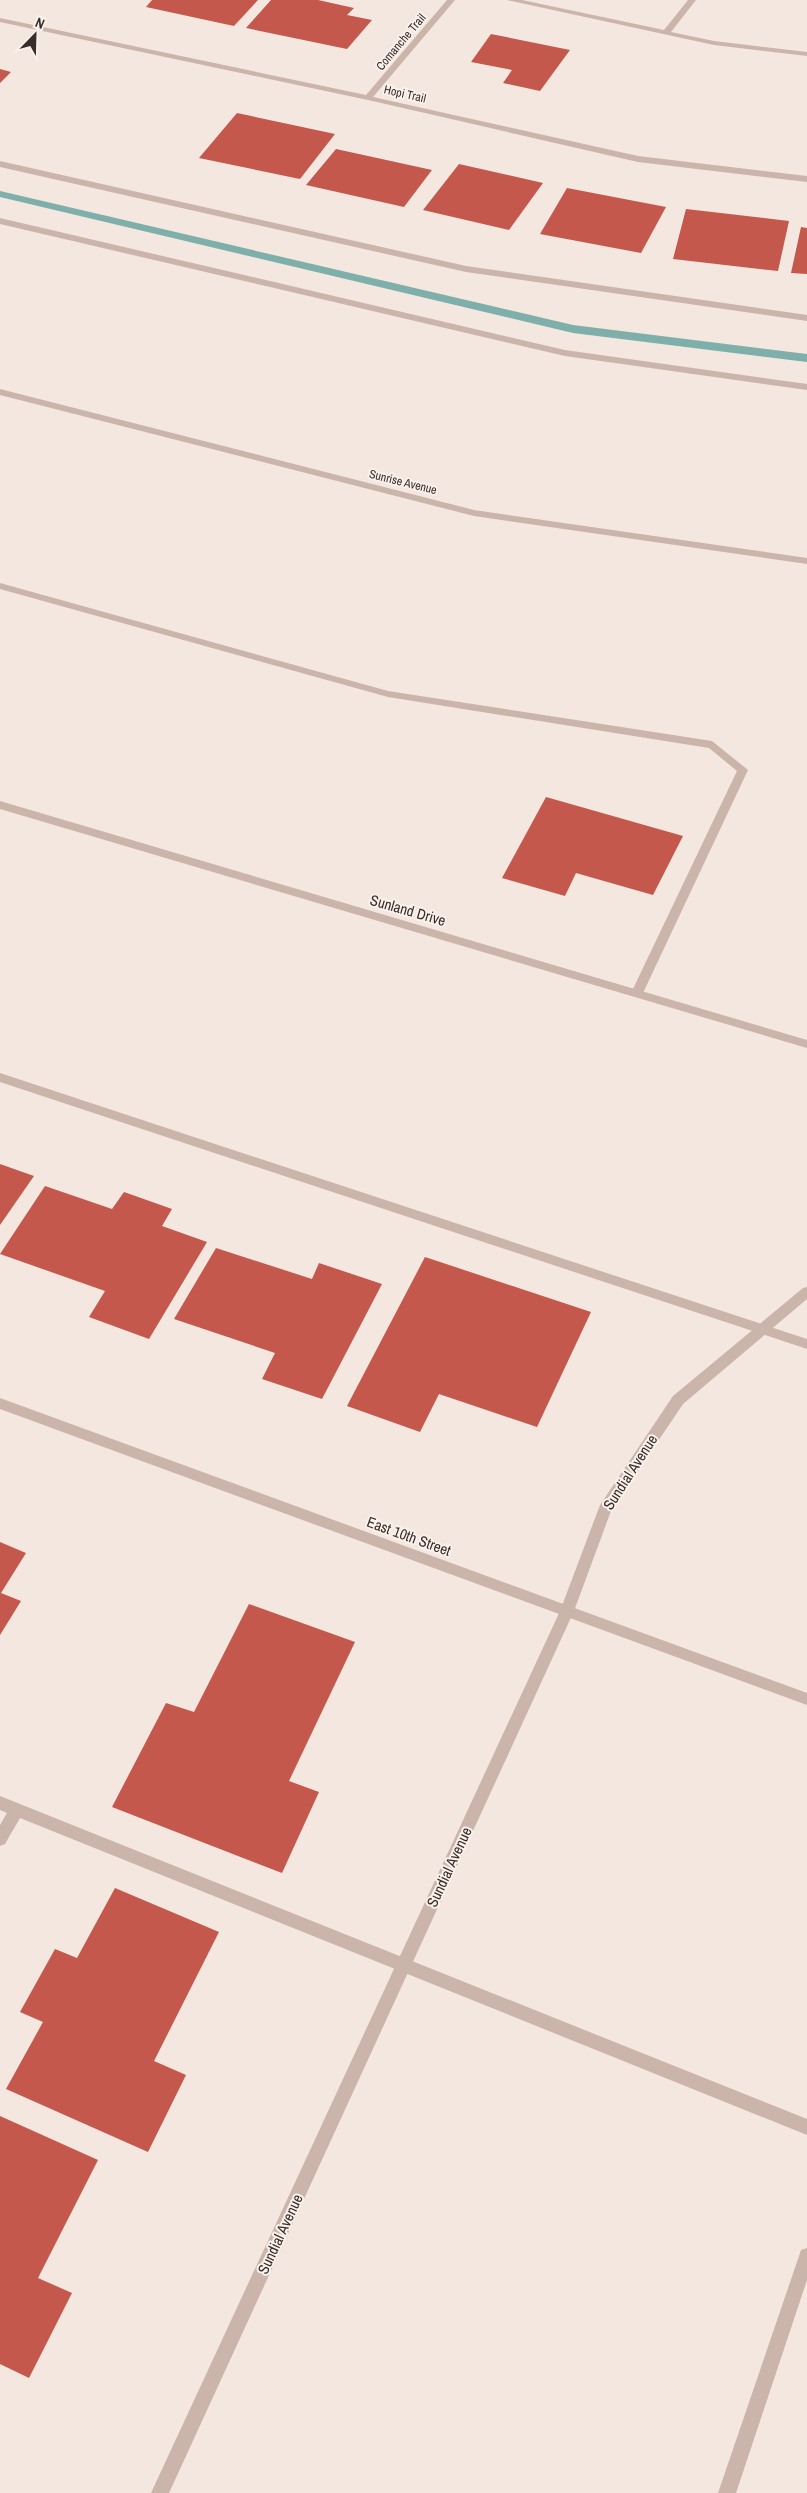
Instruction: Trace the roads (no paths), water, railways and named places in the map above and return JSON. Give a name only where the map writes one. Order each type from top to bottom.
[{"type":"street","name":"Comanche Trail","points":[[368,98],[451,0]]},
{"type":"street","points":[[512,0],[714,42],[807,54]]},
{"type":"street","points":[[666,33],[692,0]]},
{"type":"street","name":"Hopi Trail","points":[[0,20],[368,98],[638,159],[807,179]]},
{"type":"street","points":[[0,164],[466,269],[807,318]]},
{"type":"street","points":[[0,221],[565,352],[807,387]]},
{"type":"street","name":"Sunrise Avenue","points":[[0,392],[474,513],[807,561]]},
{"type":"street","points":[[0,586],[388,694],[712,745],[743,770],[637,993]]},
{"type":"street","name":"Sunland Drive","points":[[0,805],[807,1044]]},
{"type":"street","points":[[0,1077],[807,1344]]},
{"type":"street","name":"Sundial Avenue","points":[[160,2493],[567,1611],[605,1509],[678,1400],[807,1292]]},
{"type":"street","name":"East 10th Street","points":[[0,1403],[807,1699]]},
{"type":"street","points":[[0,1803],[807,2127]]},
{"type":"street","points":[[0,1839],[17,1809]]},
{"type":"street","points":[[727,2493],[807,2256]]},
{"type":"waterway","points":[[0,194],[573,329],[807,358]]}]
